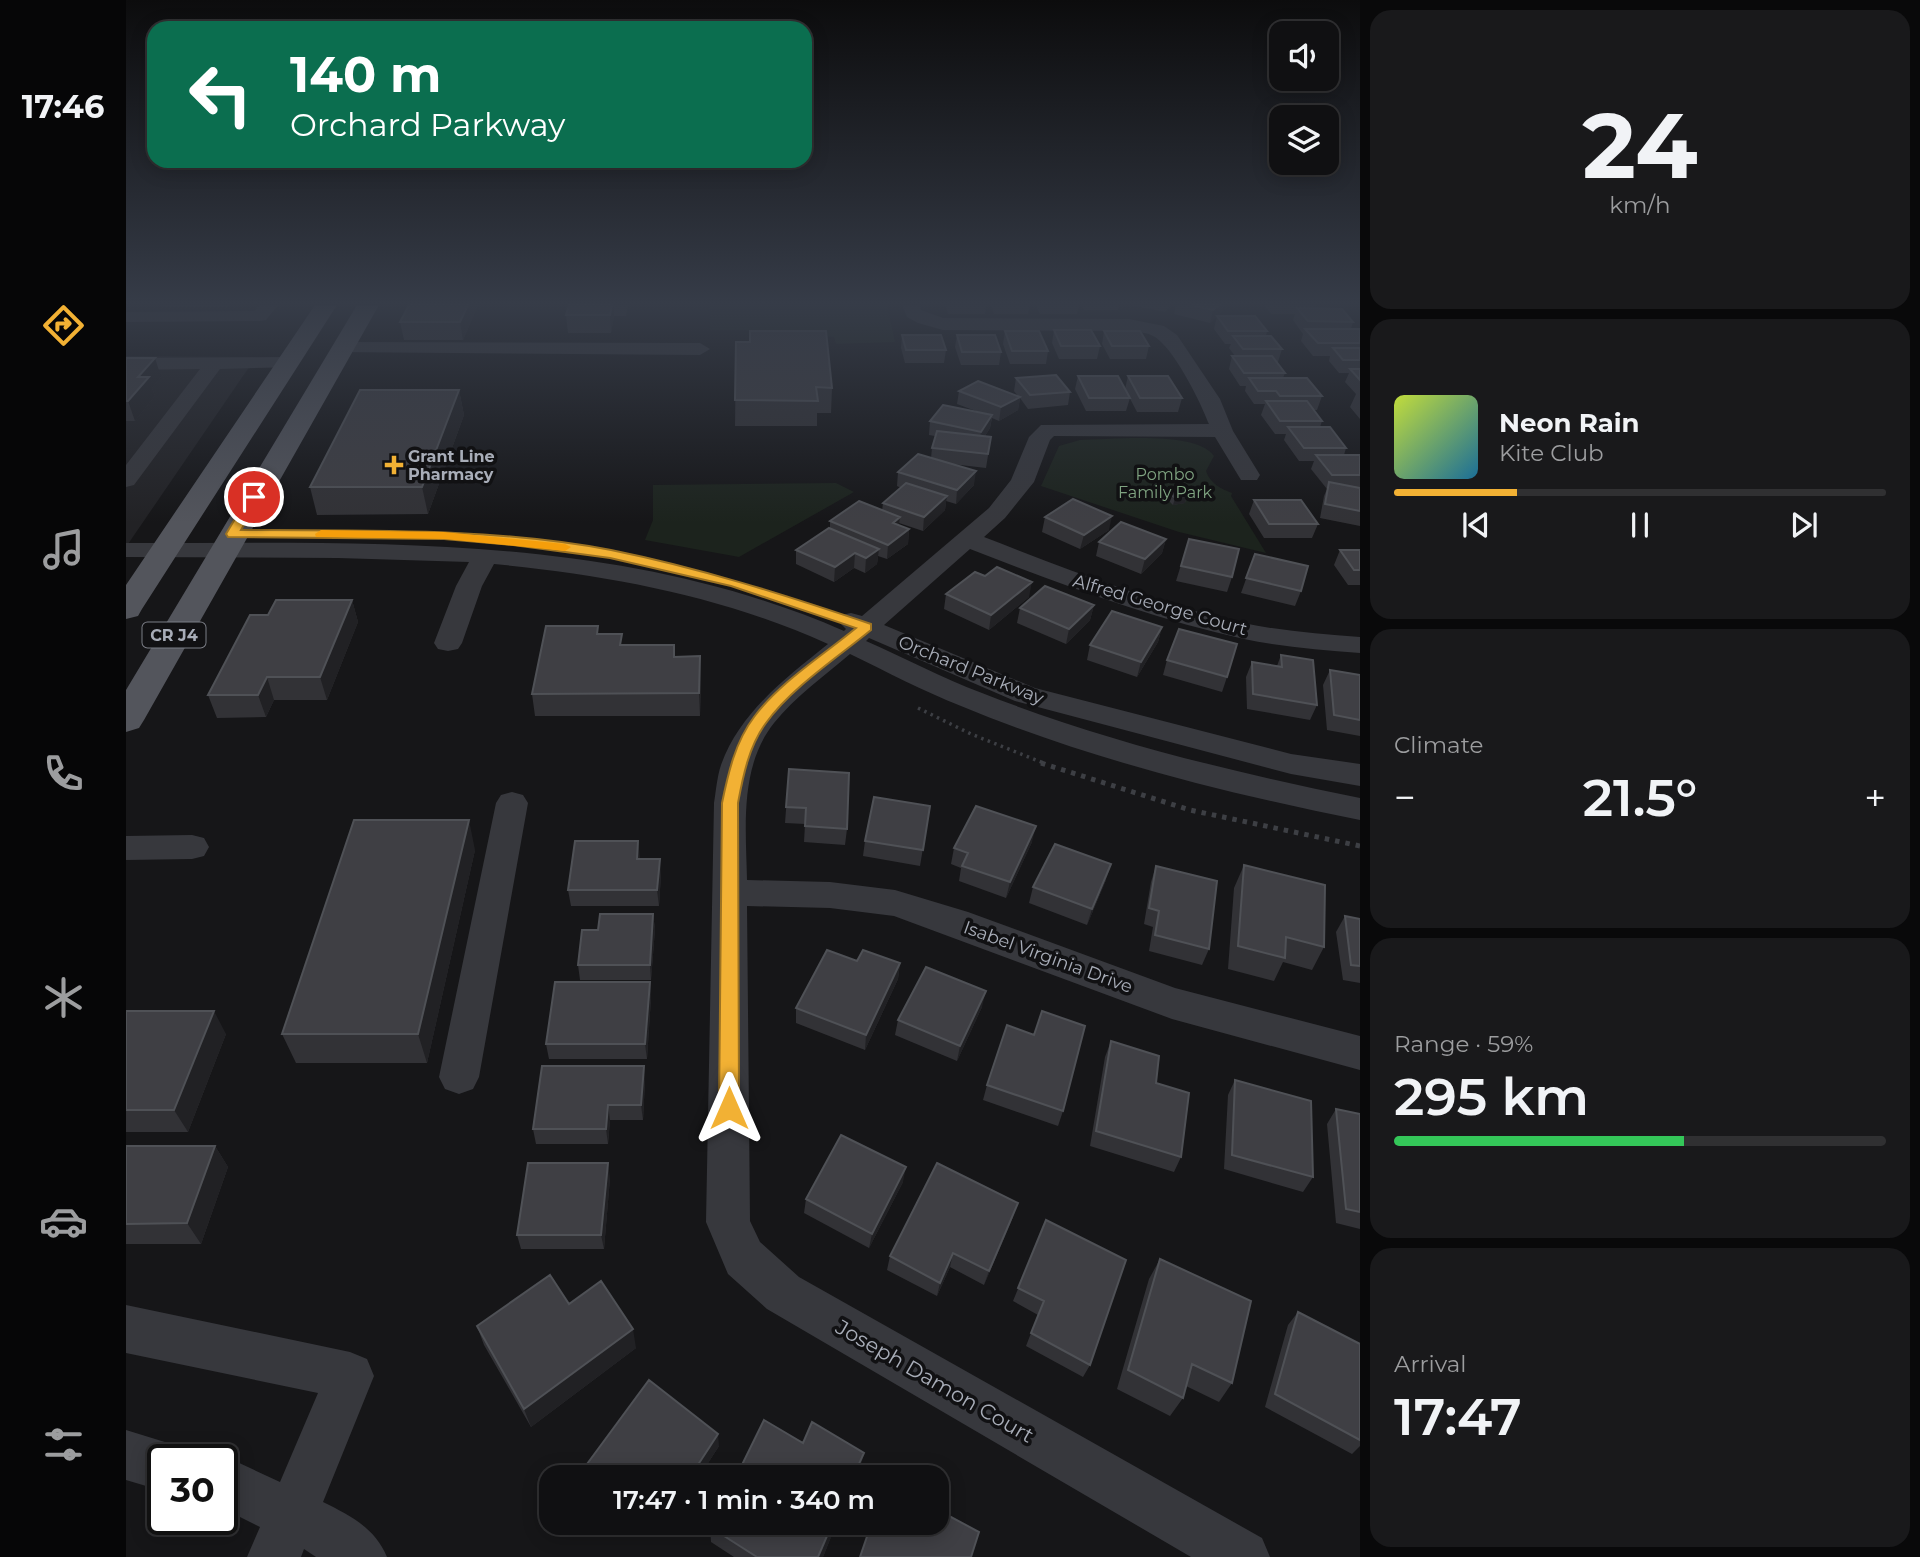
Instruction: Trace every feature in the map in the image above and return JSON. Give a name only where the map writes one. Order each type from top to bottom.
[{"type":"main road","name":"CR J4","points":[[126,609],[278,378]]},
{"type":"main road","name":"CR J4","points":[[126,720],[227,542],[325,378]]},
{"type":"street","points":[[126,480],[204,378]]},
{"type":"street","points":[[1196,378],[1210,399],[1222,431],[1249,475]]},
{"type":"street","name":"Joseph Damon Court","points":[[1222,431],[1049,430],[1040,437],[1022,482],[997,513],[791,689],[760,720],[737,765],[730,803],[728,1222],[744,1258],[783,1293],[1243,1557]]},
{"type":"street","name":"Orchard Parkway","points":[[126,533],[170,542],[444,536],[513,541],[610,554],[735,583],[856,634],[1025,695],[1291,764],[1360,775]]},
{"type":"street","name":"Alfred George Court","points":[[966,539],[1091,587],[1182,615],[1244,631],[1303,641],[1360,645]]},
{"type":"street","points":[[126,550],[170,542]]},
{"type":"street","name":"Orchard Parkway","points":[[227,542],[519,557],[563,562],[674,584],[856,634],[972,699],[1119,750],[1285,795],[1360,809]]},
{"type":"street","points":[[448,643],[469,586],[485,557]]},
{"type":"street","points":[[459,1077],[512,803]]},
{"type":"street","points":[[126,848],[192,847]]},
{"type":"street","name":"Isabel Virginia Drive","points":[[730,893],[830,895],[895,904],[955,922],[1172,1003],[1360,1053]]},
{"type":"street","points":[[126,1329],[351,1376],[284,1536]]},
{"type":"street","points":[[126,1455],[147,1461]]},
{"type":"street","points":[[238,1495],[284,1536],[327,1532],[360,1557]]},
{"type":"shaded area","points":[[126,378],[242,378],[126,547]]},
{"type":"green space","name":"Pombo Family Park","points":[[1152,438],[1190,443],[1204,448],[1214,456],[1206,471],[1208,476],[1217,485],[1232,493],[1231,496],[1266,553],[1179,532],[1041,486],[1059,446],[1080,440]]},
{"type":"green space","points":[[836,483],[854,492],[739,557],[645,540],[653,520],[653,485]]},
{"type":"building","points":[[126,378],[148,378],[128,401]]},
{"type":"building","points":[[735,378],[831,378],[832,388],[816,387],[818,401],[735,400]]},
{"type":"building","points":[[1016,378],[1058,378],[1070,392],[1030,395]]},
{"type":"building","points":[[1079,378],[1119,378],[1130,398],[1089,398]]},
{"type":"building","points":[[1129,378],[1169,378],[1182,398],[1140,398]]},
{"type":"building","points":[[1249,378],[1307,378],[1322,396],[1280,396],[1276,391],[1258,391]]},
{"type":"building","points":[[978,381],[1020,397],[1001,407],[959,391]]},
{"type":"building","name":"Grant Line Pharmacy","points":[[360,390],[459,390],[422,487],[310,487]]},
{"type":"building","points":[[1266,401],[1307,401],[1322,421],[1280,421]]},
{"type":"building","points":[[943,405],[992,415],[981,432],[930,421]]},
{"type":"building","points":[[1288,427],[1330,427],[1346,448],[1304,448]]},
{"type":"building","points":[[937,431],[991,437],[988,454],[932,448]]},
{"type":"building","points":[[918,454],[976,471],[957,490],[898,472]]},
{"type":"building","points":[[1316,455],[1360,455],[1360,475],[1332,475]]},
{"type":"building","points":[[1329,482],[1360,488],[1360,511],[1325,504]]},
{"type":"building","points":[[906,483],[947,496],[924,517],[883,503]]},
{"type":"building","points":[[1179,489],[1187,496],[1175,498],[1168,491]]},
{"type":"building","points":[[1073,499],[1112,516],[1084,535],[1045,517]]},
{"type":"building","points":[[1254,500],[1301,500],[1318,524],[1269,524]]},
{"type":"building","points":[[859,501],[900,517],[893,523],[909,529],[888,545],[830,521]]},
{"type":"building","points":[[1121,522],[1166,539],[1145,559],[1099,542]]},
{"type":"building","points":[[829,528],[879,549],[866,558],[855,553],[835,567],[796,550]]},
{"type":"building","points":[[1189,539],[1239,549],[1232,577],[1181,566]]},
{"type":"building","points":[[1340,550],[1360,550],[1360,570],[1354,570]]},
{"type":"building","points":[[1255,554],[1308,566],[1301,591],[1246,578]]},
{"type":"building","points":[[997,567],[1032,582],[991,615],[946,594],[975,572],[985,576]]},
{"type":"building","points":[[1045,586],[1094,605],[1069,629],[1020,608]]},
{"type":"building","points":[[276,600],[352,600],[320,677],[267,677],[258,695],[208,695],[250,615],[268,615]]},
{"type":"building","points":[[1112,611],[1162,627],[1141,662],[1090,645]]},
{"type":"building","points":[[546,626],[598,626],[597,634],[622,634],[620,645],[674,645],[674,657],[700,656],[699,693],[532,694]]},
{"type":"building","points":[[1179,629],[1237,644],[1227,677],[1167,660]]},
{"type":"building","points":[[1281,655],[1313,660],[1317,705],[1253,694],[1252,662],[1282,667]]},
{"type":"building","points":[[1330,670],[1360,675],[1360,720],[1334,715]]},
{"type":"building","points":[[789,769],[849,773],[847,829],[805,826],[806,808],[786,807]]},
{"type":"building","points":[[874,797],[930,806],[923,850],[865,841]]},
{"type":"building","points":[[976,806],[1036,826],[1010,882],[962,866],[968,853],[954,848]]},
{"type":"building","points":[[354,820],[469,820],[418,1034],[282,1034]]},
{"type":"building","points":[[575,841],[638,841],[637,859],[660,859],[657,890],[568,890]]},
{"type":"building","points":[[1055,844],[1111,864],[1092,909],[1033,887]]},
{"type":"building","points":[[1244,865],[1325,885],[1324,947],[1286,937],[1285,958],[1238,946]]},
{"type":"building","points":[[1156,866],[1217,881],[1209,949],[1155,935],[1159,911],[1149,908]]},
{"type":"building","points":[[600,914],[653,914],[650,965],[578,965],[582,930],[598,930]]},
{"type":"building","points":[[1345,916],[1360,919],[1360,966],[1351,965]]},
{"type":"building","points":[[827,950],[857,961],[863,950],[900,963],[866,1035],[796,1008]]},
{"type":"building","points":[[926,967],[986,991],[960,1046],[898,1020]]},
{"type":"building","points":[[555,982],[650,982],[645,1044],[546,1044]]},
{"type":"building","points":[[126,1011],[214,1011],[174,1110],[126,1110]]},
{"type":"building","points":[[1042,1011],[1085,1026],[1063,1111],[987,1085],[1007,1025],[1034,1035]]},
{"type":"building","points":[[1111,1041],[1159,1056],[1156,1083],[1189,1093],[1181,1157],[1096,1131]]},
{"type":"building","points":[[542,1066],[644,1066],[641,1105],[608,1105],[606,1129],[533,1129]]},
{"type":"building","points":[[1235,1080],[1311,1101],[1313,1177],[1232,1155]]},
{"type":"building","points":[[1336,1109],[1360,1114],[1360,1212],[1346,1209]]},
{"type":"building","points":[[841,1135],[906,1167],[872,1234],[806,1199]]},
{"type":"building","points":[[126,1146],[215,1146],[187,1223],[126,1224]]},
{"type":"building","points":[[528,1163],[608,1163],[601,1235],[517,1235]]},
{"type":"building","points":[[937,1163],[1018,1203],[989,1271],[953,1253],[940,1283],[890,1256]]},
{"type":"building","points":[[1046,1220],[1126,1260],[1090,1365],[1031,1333],[1044,1301],[1018,1288]]},
{"type":"building","points":[[1160,1259],[1251,1301],[1232,1383],[1192,1364],[1183,1398],[1128,1370]]},
{"type":"building","points":[[550,1275],[569,1304],[601,1281],[633,1329],[524,1409],[477,1326]]},
{"type":"building","points":[[1298,1312],[1360,1344],[1360,1440],[1275,1394]]},
{"type":"building","points":[[649,1380],[718,1434],[698,1465],[587,1464]]},
{"type":"building","points":[[764,1420],[803,1443],[812,1422],[864,1453],[858,1465],[742,1465]]},
{"type":"building","points":[[949,1516],[979,1532],[971,1557],[860,1557],[868,1535],[949,1535]]},
{"type":"building","points":[[723,1535],[827,1535],[818,1557],[757,1557]]},
{"type":"slow traffic","points":[[321,534],[444,536],[565,547]]},
{"type":"place","name":"Grant Line Pharmacy","points":[[394,465]]},
{"type":"route","points":[[254,497],[232,534],[444,536],[513,541],[610,554],[735,583],[866,627],[791,689],[760,720],[737,765],[730,803],[729,1108]]}]
